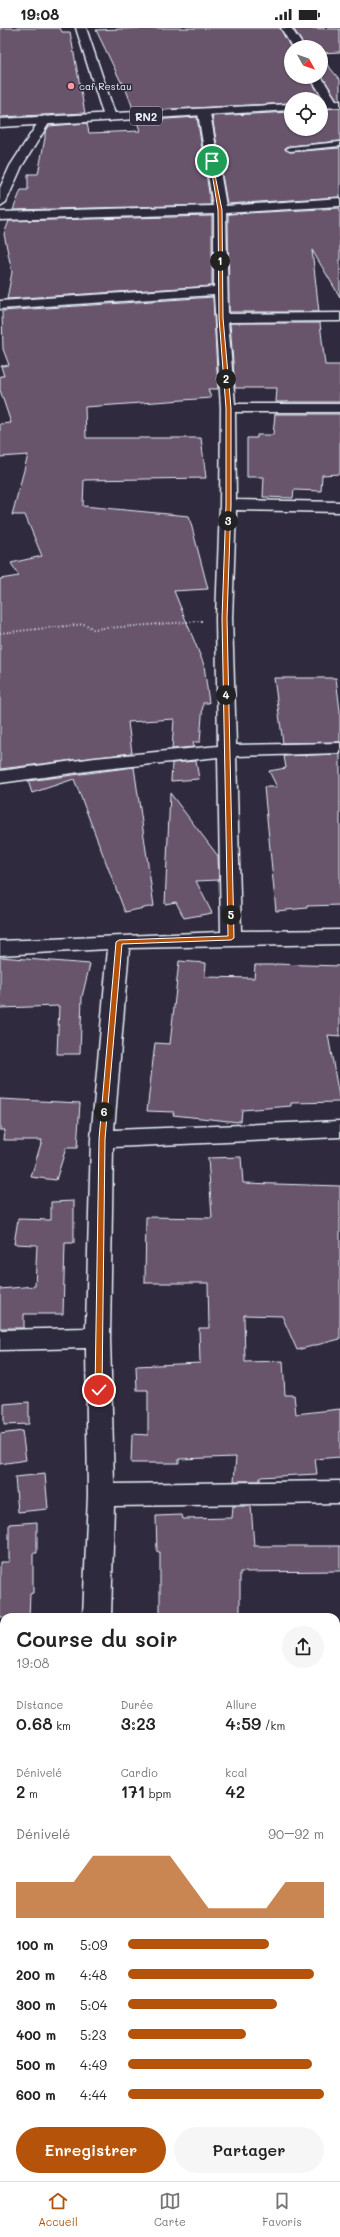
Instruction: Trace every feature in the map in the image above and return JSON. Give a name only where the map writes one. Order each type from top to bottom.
[{"type":"main road","points":[[81,28],[110,117]]},
{"type":"main road","points":[[286,28],[294,40]]},
{"type":"main road","points":[[320,84],[331,105]]},
{"type":"main road","name":"RN2","points":[[0,123],[284,107]]},
{"type":"main road","points":[[204,113],[220,210],[221,318],[228,408],[228,505],[224,618],[231,938]]},
{"type":"main road","points":[[0,202],[16,166],[45,120]]},
{"type":"main road","points":[[0,216],[220,210],[340,202]]},
{"type":"main road","points":[[0,305],[220,291]]},
{"type":"main road","points":[[221,318],[340,317]]},
{"type":"main road","points":[[228,408],[340,408]]},
{"type":"main road","points":[[228,505],[340,507]]},
{"type":"main road","points":[[0,777],[95,764],[227,751],[340,748]]},
{"type":"main road","points":[[0,948],[231,938],[340,937]]},
{"type":"main road","points":[[97,1613],[100,1496],[98,1338],[102,1139],[119,942]]},
{"type":"main road","points":[[102,1139],[340,1129]]},
{"type":"main road","points":[[0,1340],[98,1338]]},
{"type":"main road","points":[[100,1496],[340,1492]]},
{"type":"lane","points":[[290,148],[340,144]]},
{"type":"path","points":[[0,633],[86,624],[93,629],[224,618]]},
{"type":"building","points":[[0,28],[60,28],[62,32],[70,32],[85,113],[0,117]]},
{"type":"building","points":[[145,28],[280,28],[287,40],[284,40],[284,84],[313,84],[318,92],[284,92],[284,103],[134,111],[123,82],[121,82],[96,30]]},
{"type":"building","points":[[293,28],[340,29],[340,52],[328,53],[328,40],[301,40]]},
{"type":"building","points":[[328,65],[340,80],[340,100],[337,100],[327,84],[328,84]]},
{"type":"building","points":[[340,108],[340,141],[290,146],[285,148],[290,152],[340,148],[340,197],[227,204],[212,116],[284,112],[284,136],[328,136],[328,109]]},
{"type":"building","points":[[197,117],[211,205],[13,210],[21,190],[28,190],[28,174],[38,174],[45,133],[49,126],[87,123],[89,133],[140,131],[137,121]]},
{"type":"building","points":[[340,208],[340,297],[312,250],[319,312],[229,312],[228,214]]},
{"type":"building","points":[[212,216],[212,286],[7,299],[12,272],[4,234],[9,221]]},
{"type":"building","points":[[213,297],[218,389],[208,389],[211,398],[85,407],[86,438],[201,438],[206,478],[84,480],[83,506],[189,516],[208,589],[174,591],[204,665],[209,703],[203,703],[200,742],[193,742],[194,747],[172,749],[174,719],[128,722],[132,753],[0,769],[0,579],[19,576],[11,563],[42,556],[25,515],[12,515],[28,455],[0,457],[0,424],[11,423],[0,390],[0,376],[4,376],[1,366],[9,365],[3,349],[2,311]]},
{"type":"building","points":[[230,323],[320,323],[325,365],[340,365],[340,402],[276,402],[277,388],[235,388]]},
{"type":"building","points":[[275,414],[340,414],[340,474],[322,475],[321,491],[294,490],[293,498],[263,497],[264,477],[247,477],[247,438],[257,438],[257,435],[273,435]]},
{"type":"building","points":[[274,678],[336,678],[340,711],[340,742],[283,743]]},
{"type":"building","points":[[340,754],[340,905],[307,906],[307,908],[276,911],[264,787],[277,787],[269,771],[286,768],[284,756]]},
{"type":"building","points":[[196,761],[199,779],[171,781],[172,763]]},
{"type":"building","points":[[134,767],[154,906],[125,912],[74,779],[32,793],[28,781]]},
{"type":"building","points":[[170,793],[218,856],[219,880],[196,881],[212,913],[184,918],[176,902],[165,904]]},
{"type":"building","points":[[0,957],[90,964],[82,997],[80,1054],[57,1054],[59,1006],[0,1008]]},
{"type":"building","points":[[179,961],[206,963],[205,977],[254,978],[255,965],[275,964],[340,966],[340,1036],[328,1035],[340,1102],[291,1103],[291,1106],[242,1110],[241,1121],[238,1122],[173,1115],[174,1112],[147,1111],[155,1043],[170,1044]]},
{"type":"building","points":[[0,1099],[80,1103],[77,1148],[66,1148],[56,1180],[31,1177],[42,1140],[4,1140],[5,1130],[0,1130]]},
{"type":"building","points":[[241,1157],[243,1183],[340,1186],[340,1339],[297,1350],[282,1316],[244,1315],[245,1362],[283,1361],[285,1395],[294,1395],[296,1414],[340,1409],[340,1457],[315,1459],[317,1474],[260,1477],[260,1481],[234,1481],[236,1457],[179,1459],[179,1463],[131,1463],[132,1434],[148,1435],[148,1390],[137,1390],[136,1366],[200,1363],[199,1328],[209,1328],[208,1283],[145,1283],[146,1217],[212,1218],[208,1158]]},
{"type":"building","points":[[74,1201],[74,1243],[65,1243],[63,1314],[24,1314],[24,1328],[0,1328],[0,1289],[35,1286],[37,1245],[14,1244],[18,1219],[51,1220],[51,1202]]},
{"type":"building","points":[[29,1402],[29,1424],[4,1425],[4,1404]]},
{"type":"building","points":[[22,1431],[26,1460],[0,1464],[0,1434]]},
{"type":"building","points":[[45,1474],[48,1509],[18,1512],[15,1477]]},
{"type":"building","points":[[233,1506],[251,1506],[254,1546],[340,1546],[340,1571],[240,1572],[240,1613],[160,1613],[160,1552],[157,1552],[156,1516],[182,1515],[183,1519],[232,1518]]},
{"type":"building","points":[[37,1522],[37,1553],[33,1553],[33,1593],[30,1594],[29,1613],[0,1613],[0,1562],[9,1562],[9,1524]]},
{"type":"place","name":"caf Restau","points":[[71,86]]},
{"type":"route","points":[[99,1390],[98,1338],[102,1139],[119,942],[231,938],[224,618],[228,505],[228,408],[221,318],[220,210],[212,161]]}]
